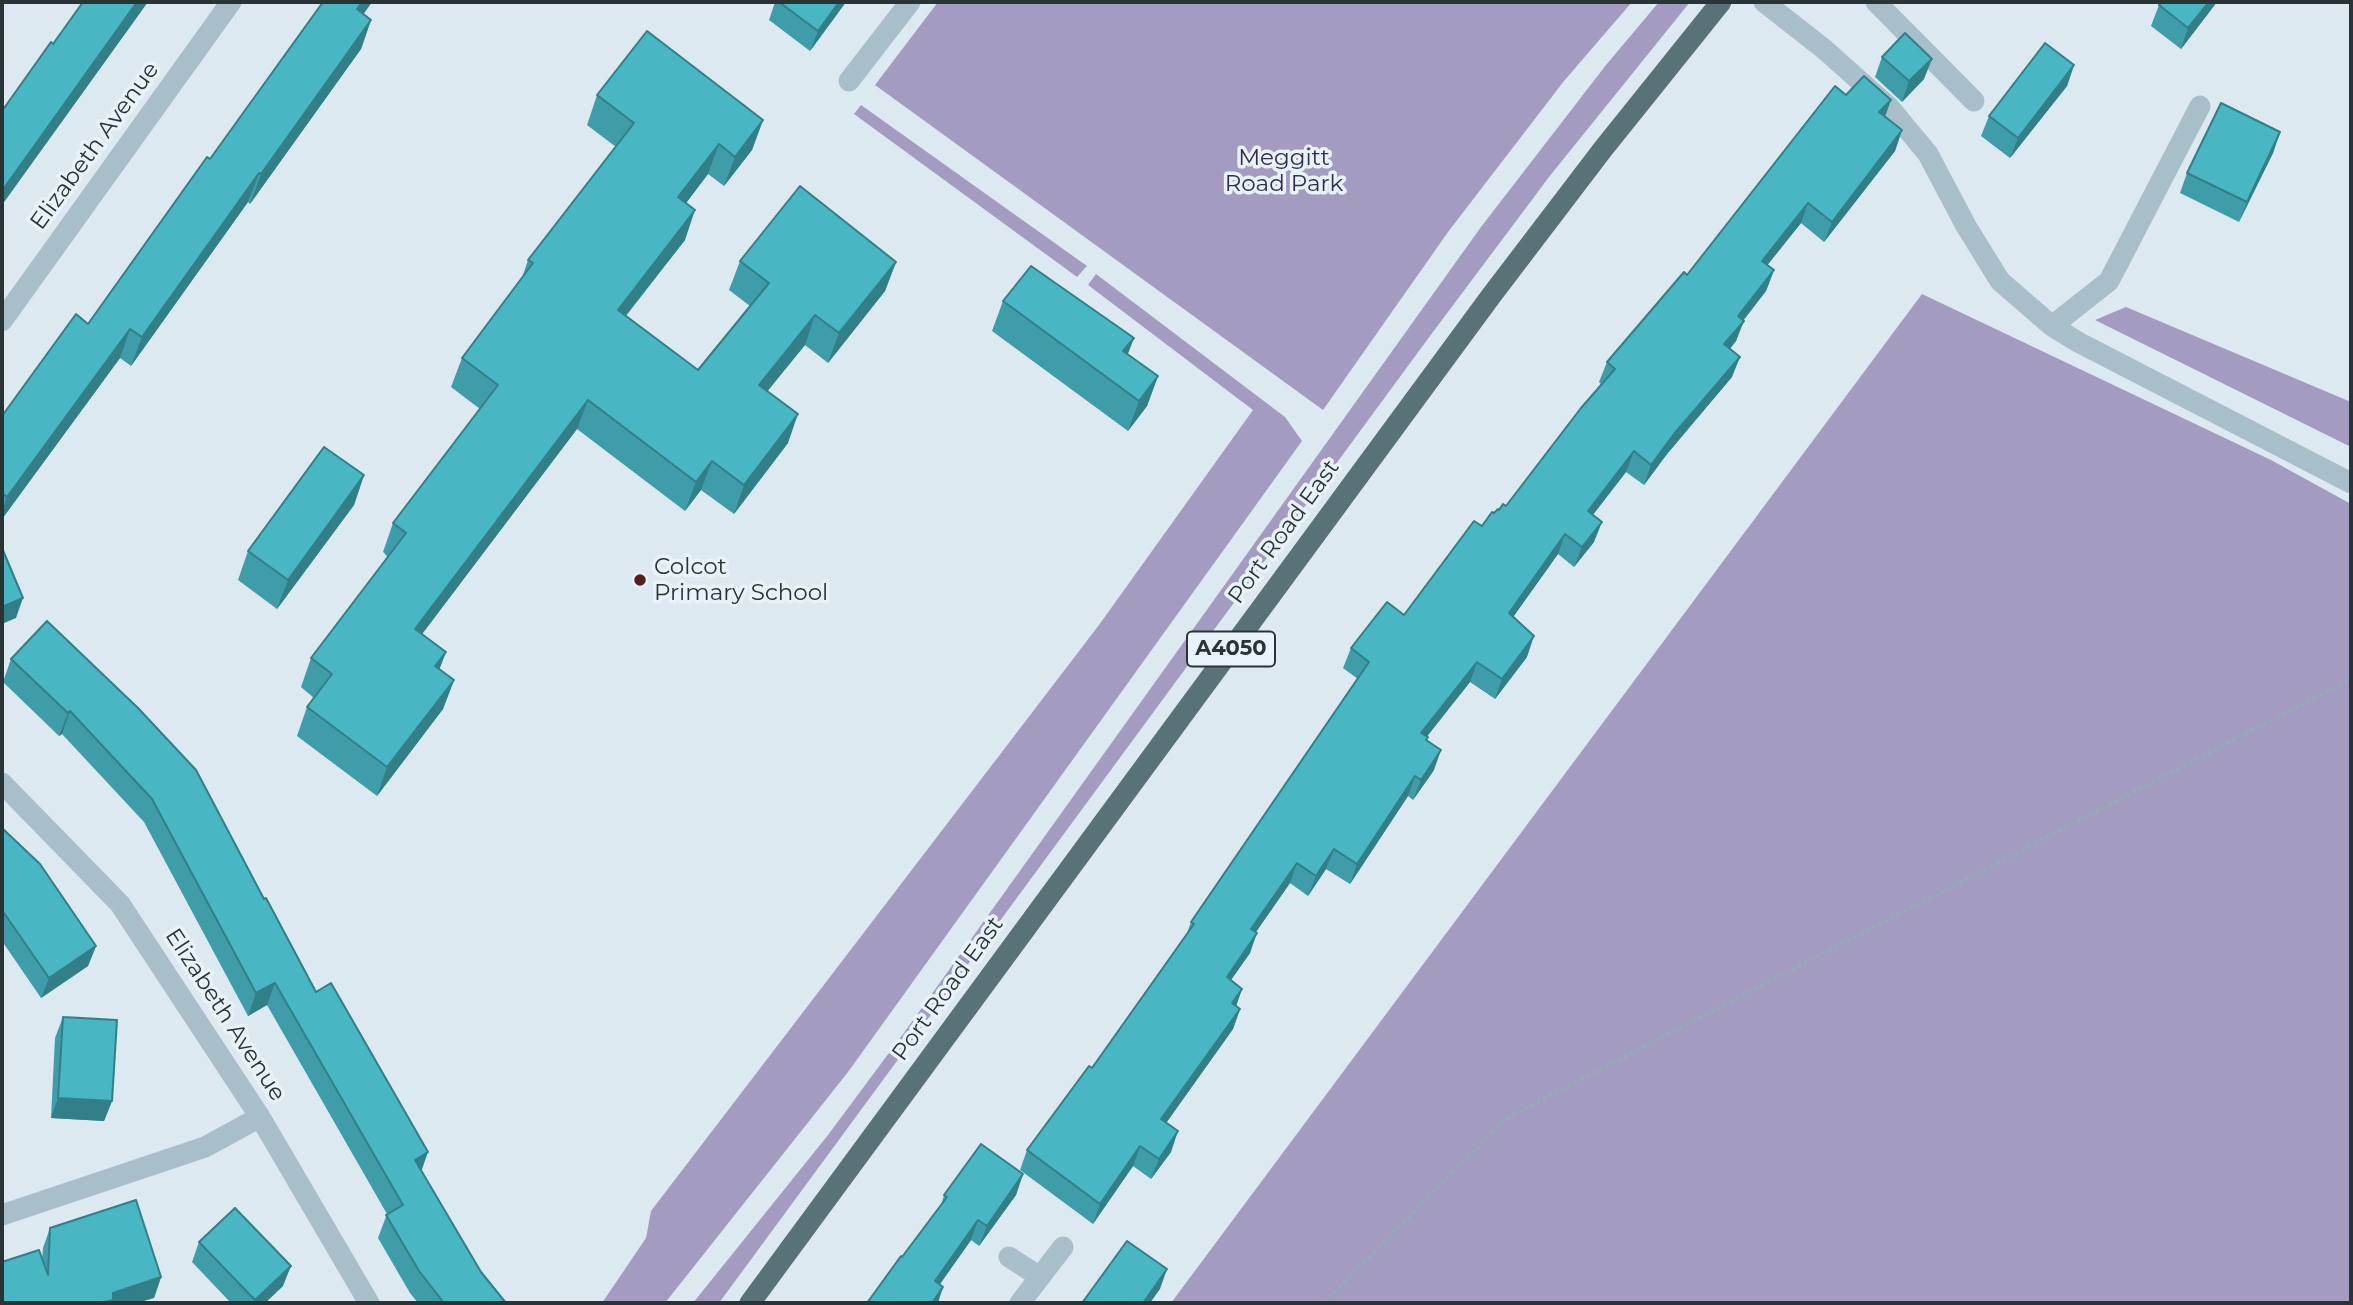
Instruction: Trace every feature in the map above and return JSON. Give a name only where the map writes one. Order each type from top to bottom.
[{"type":"main road","name":"Port Road East","points":[[750,1303],[1491,296],[1603,149],[1721,2]]},
{"type":"street","name":"Elizabeth Avenue","points":[[2,321],[231,2]]},
{"type":"street","points":[[849,80],[911,2]]},
{"type":"street","points":[[1765,2],[1824,49],[1889,107],[1928,154],[1966,226],[2000,281],[2052,326],[2351,483]]},
{"type":"street","points":[[1876,2],[1974,101]]},
{"type":"street","points":[[2052,326],[2109,281],[2200,106]]},
{"type":"street","name":"Elizabeth Avenue","points":[[2,783],[120,904],[260,1117],[369,1303]]},
{"type":"street","points":[[2,1215],[205,1147],[260,1117]]},
{"type":"street","points":[[1020,1303],[1063,1247]]},
{"type":"street","points":[[1009,1257],[1040,1277]]},
{"type":"path","points":[[1324,1303],[1505,1119],[2351,680]]},
{"type":"green space","name":"Meggitt Road Park","points":[[938,2],[1632,2],[1564,81],[1448,232],[1323,410],[875,85]]},
{"type":"green space","points":[[1659,2],[1690,2],[1549,177],[1430,336],[719,1303],[693,1303],[828,1135],[906,1030],[1481,227],[1606,65]]},
{"type":"green space","points":[[861,105],[1087,266],[1077,277],[854,114]]},
{"type":"green space","points":[[1096,274],[1285,417],[1302,441],[848,1072],[665,1303],[602,1303],[646,1238],[651,1211],[1099,625],[1253,410],[1088,285]]},
{"type":"green space","points":[[1922,294],[2271,460],[2351,504],[2351,1303],[1171,1303]]},
{"type":"green space","points":[[2126,307],[2351,402],[2351,447],[2095,320]]},
{"type":"building","points":[[83,2],[137,2],[2,191],[2,111]]},
{"type":"building","points":[[323,2],[362,2],[357,9],[371,20],[142,337],[130,329],[7,497],[2,493],[2,416],[76,314],[88,324],[207,157],[210,159]]},
{"type":"building","points":[[779,2],[839,2],[818,31]]},
{"type":"building","points":[[2162,2],[2209,2],[2188,28],[2159,5]]},
{"type":"building","points":[[647,31],[763,120],[735,157],[719,144],[678,197],[695,210],[618,310],[698,370],[769,283],[740,261],[800,186],[896,262],[839,333],[815,315],[759,385],[798,414],[744,485],[712,461],[696,482],[588,400],[415,629],[446,652],[435,666],[454,680],[387,767],[307,707],[332,674],[311,658],[406,533],[393,523],[498,385],[462,358],[533,263],[528,260],[634,123],[597,95]]},
{"type":"building","points":[[1905,33],[1932,59],[1909,81],[1882,57]]},
{"type":"building","points":[[2045,43],[2074,65],[2018,138],[1989,116]]},
{"type":"building","points":[[1864,76],[1891,100],[1879,112],[1902,130],[1832,222],[1808,203],[1762,261],[1774,270],[1738,316],[1744,321],[1724,344],[1740,357],[1651,465],[1634,451],[1588,511],[1602,522],[1582,547],[1565,534],[1509,613],[1534,636],[1502,679],[1477,662],[1421,733],[1441,750],[1421,780],[1415,776],[1357,864],[1334,849],[1316,876],[1297,863],[1251,929],[1257,933],[1227,977],[1242,989],[1232,1003],[1240,1009],[1161,1119],[1178,1131],[1159,1159],[1140,1146],[1100,1204],[1027,1150],[1089,1066],[1092,1068],[1194,924],[1191,922],[1369,662],[1351,648],[1387,602],[1404,615],[1474,521],[1482,526],[1492,512],[1499,510],[1503,504],[1506,506],[1581,408],[1615,369],[1607,362],[1684,272],[1687,275],[1835,86],[1846,95]]},
{"type":"building","points":[[2221,103],[2280,132],[2247,202],[2187,173]]},
{"type":"building","points":[[1031,266],[1134,338],[1123,351],[1158,376],[1139,401],[1003,301]]},
{"type":"building","points":[[324,447],[364,475],[288,580],[248,551]]},
{"type":"building","points":[[2,548],[23,598],[2,607]]},
{"type":"building","points":[[47,621],[138,708],[196,770],[316,992],[331,983],[428,1152],[415,1160],[481,1272],[506,1303],[444,1303],[419,1271],[386,1215],[403,1205],[275,983],[256,993],[152,799],[70,711],[68,713],[11,659]]},
{"type":"building","points":[[2,828],[40,864],[96,946],[49,978],[2,910]]},
{"type":"building","points":[[63,1017],[117,1020],[112,1101],[58,1098]]},
{"type":"building","points":[[981,1144],[1023,1174],[987,1226],[978,1220],[935,1281],[943,1287],[932,1303],[867,1303],[947,1197],[944,1195]]},
{"type":"building","points":[[136,1200],[161,1277],[113,1293],[113,1300],[101,1303],[2,1303],[2,1262],[39,1250],[48,1275],[50,1228]]},
{"type":"building","points":[[235,1208],[291,1266],[255,1300],[199,1242]]},
{"type":"building","points":[[1127,1241],[1167,1269],[1143,1303],[1082,1303]]},
{"type":"place","name":"Colcot Primary School","points":[[640,580]]}]
